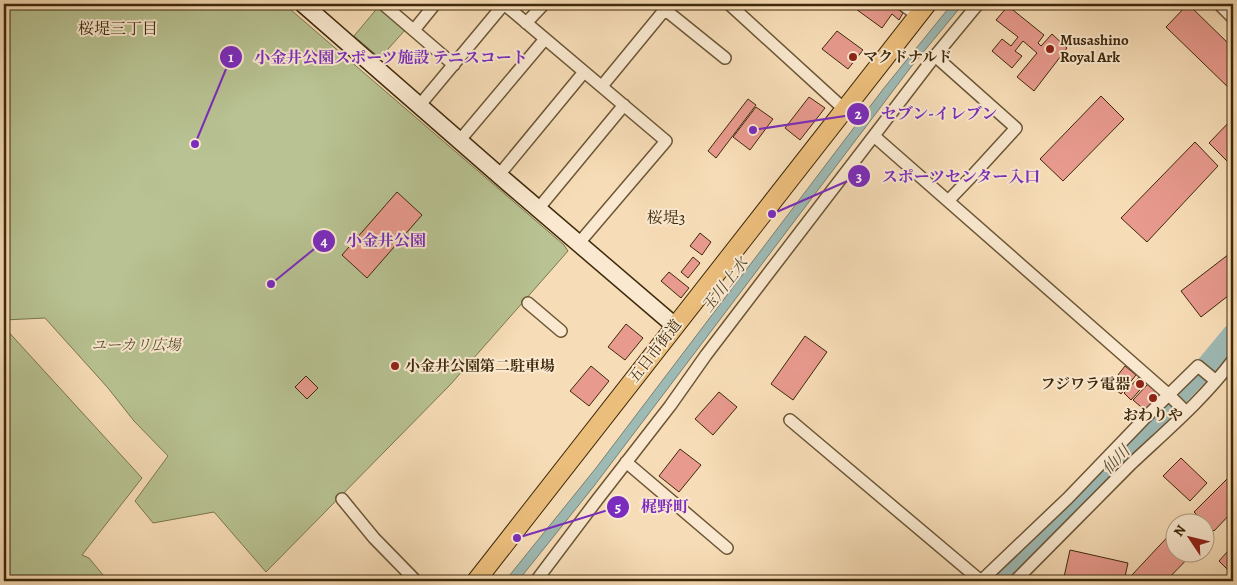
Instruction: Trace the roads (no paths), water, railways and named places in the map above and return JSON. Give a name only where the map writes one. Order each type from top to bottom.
[{"type":"main road","name":"五日市街道","points":[[476,581],[922,10]]},
{"type":"street","points":[[303,4],[675,326]]},
{"type":"street","points":[[383,4],[454,65]]},
{"type":"street","points":[[414,30],[435,4]]},
{"type":"street","points":[[419,106],[504,4],[602,86],[666,141],[579,243]]},
{"type":"street","points":[[526,23],[544,4]]},
{"type":"street","points":[[729,4],[844,109]]},
{"type":"street","points":[[902,4],[922,10]]},
{"type":"street","points":[[536,581],[935,56],[978,4]]},
{"type":"street","points":[[1219,4],[1233,18]]},
{"type":"street","points":[[602,86],[662,13],[668,12],[725,58]]},
{"type":"street","points":[[460,140],[545,39]]},
{"type":"street","points":[[935,56],[1016,128],[948,201]]},
{"type":"street","points":[[499,175],[584,72]]},
{"type":"street","points":[[538,209],[624,105]]},
{"type":"street","points":[[874,136],[1186,412]]},
{"type":"street","points":[[528,303],[561,331]]},
{"type":"street","points":[[1015,581],[1186,412],[1233,360]]},
{"type":"street","points":[[790,420],[981,581],[1068,498],[1198,366],[1216,381]]},
{"type":"street","points":[[626,462],[727,548]]},
{"type":"street","points":[[342,499],[374,538],[416,581]]},
{"type":"water","points":[[952,4],[963,4],[911,67],[594,486],[518,581],[505,581],[596,468],[884,88]]},
{"type":"waterway","name":"仙川","points":[[994,581],[1110,467],[1209,363],[1233,334]]},
{"type":"place","name":"Musashino Royal Ark","points":[[1050,49]]},
{"type":"place","name":"マクドナルド","points":[[853,57]]},
{"type":"place","name":"セブン-イレブン","points":[[753,130]]},
{"type":"place","name":"小金井公園スポーツ施設 テニスコート","points":[[195,144]]},
{"type":"place","name":"スポーツセンター入口","points":[[772,214]]},
{"type":"place","name":"小金井公園","points":[[271,284]]},
{"type":"place","name":"小金井公園第二駐車場","points":[[395,366]]},
{"type":"place","name":"フジワラ電器","points":[[1140,384]]},
{"type":"place","name":"おわりや","points":[[1153,398]]},
{"type":"place","name":"梶野町","points":[[517,538]]},
{"type":"district","name":"桜堤三丁目","points":[[118,29]]},
{"type":"district","name":"桜堤3","points":[[666,218]]},
{"type":"water label","name":"玉川上水","points":[[725,285]]},
{"type":"park label","name":"ユーカリ広場","points":[[136,345]]}]
